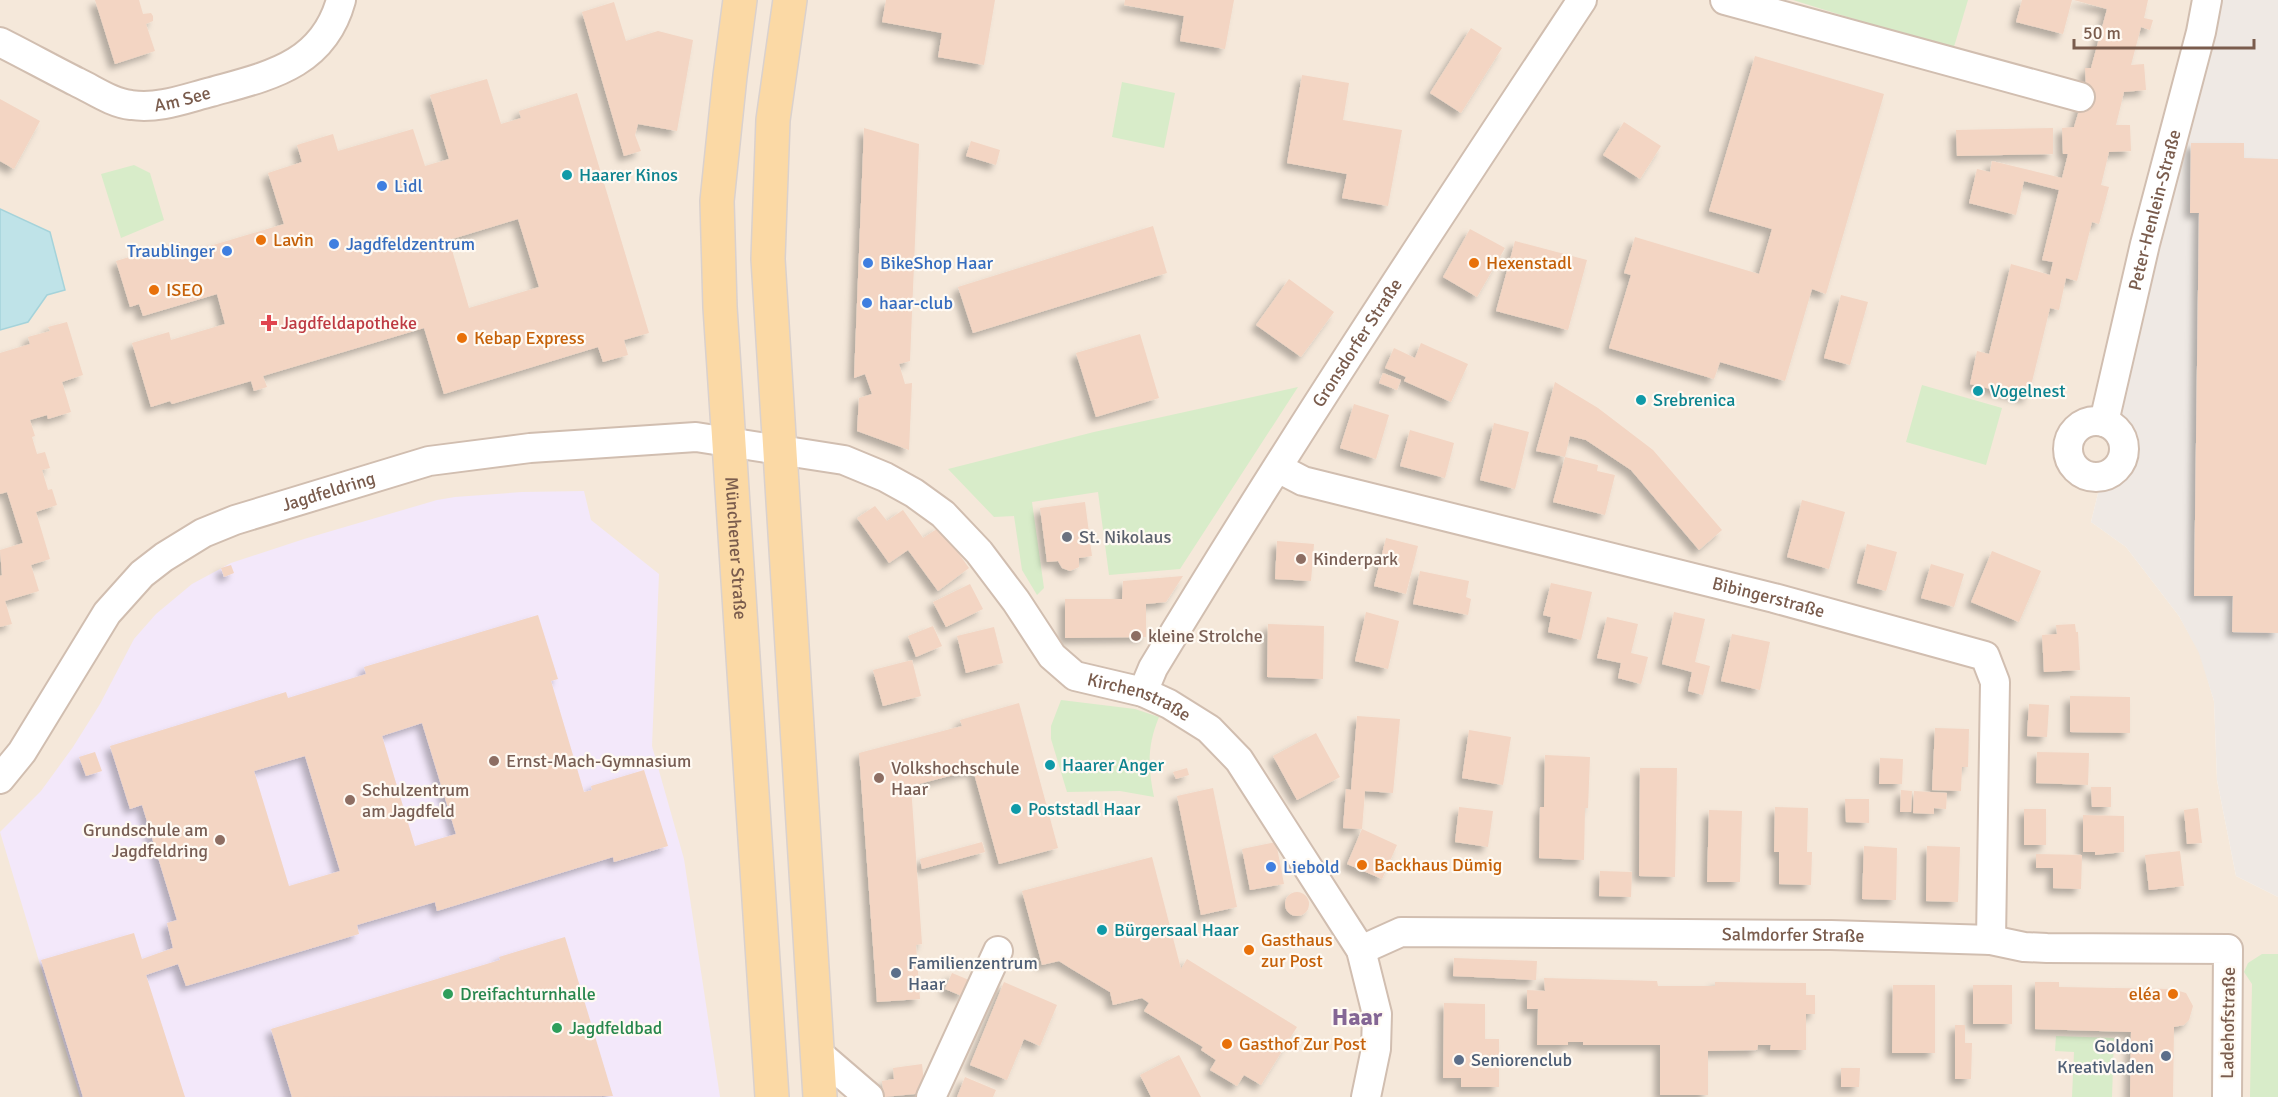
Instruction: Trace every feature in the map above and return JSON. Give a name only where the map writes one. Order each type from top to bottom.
[{"type":"main road","name":"Münchener Straße","points":[[740,0],[729,76],[717,201],[720,307],[772,1097]]},
{"type":"main road","points":[[790,0],[773,120],[768,259],[820,1097]]},
{"type":"street","name":"Gronsdorfer Straße","points":[[1143,692],[1153,668],[1278,468],[1381,306],[1582,0]]},
{"type":"street","points":[[1725,0],[2080,97]]},
{"type":"street","name":"Peter-Henlein-Straße","points":[[2104,422],[2145,244],[2201,32],[2207,0]]},
{"type":"street","name":"Am See","points":[[0,42],[104,96],[129,105],[158,107],[286,69],[319,42],[339,8]]},
{"type":"street","name":"Jagdfeldring","points":[[0,779],[22,752],[106,614],[142,574],[164,556],[203,533],[261,511],[429,461],[453,456],[530,448],[696,437],[779,450]]},
{"type":"street","name":"Kirchenstraße","points":[[779,450],[844,460],[885,477],[914,493],[943,514],[979,552],[1016,601],[1052,656],[1061,665],[1075,676],[1143,692],[1169,704],[1209,729],[1239,760],[1361,950],[1377,1014],[1376,1049],[1365,1097]]},
{"type":"street","name":"Bibingerstraße","points":[[1278,468],[1303,481],[1763,595],[1985,656],[1995,682],[1992,940]]},
{"type":"street","name":"Salmdorfer Straße","points":[[1361,950],[1401,932],[1831,935],[1992,940],[2024,947],[2047,948],[2228,949]]},
{"type":"street","name":"Ladehofstraße","points":[[2227,1097],[2228,949]]},
{"type":"street","points":[[931,1097],[998,951]]},
{"type":"street","points":[[819,1054],[869,1097]]},
{"type":"shaded area","points":[[0,0],[2219,0],[2091,522],[2126,547],[2179,616],[2200,653],[2214,701],[2217,780],[2236,876],[2278,897],[2278,1097],[0,1097]]},
{"type":"shaded area","points":[[2219,0],[2278,0],[2278,897],[2236,876],[2217,780],[2214,701],[2199,653],[2179,616],[2126,547],[2091,522]]},
{"type":"shaded area","name":"Schulzentrum am Jagdfeld","points":[[584,491],[591,520],[659,574],[652,746],[684,859],[720,1097],[80,1097],[0,832],[41,791],[73,747],[100,704],[134,639],[156,614],[192,584],[231,563],[437,500],[522,492]]},
{"type":"green space","points":[[1793,0],[1968,0],[1953,50]]},
{"type":"green space","points":[[1122,82],[1175,93],[1164,148],[1112,137]]},
{"type":"green space","points":[[134,165],[150,173],[164,220],[121,238],[101,174]]},
{"type":"green space","points":[[1922,385],[2002,408],[1986,465],[1906,442]]},
{"type":"green space","points":[[1298,387],[1180,569],[1109,575],[1098,492],[1032,502],[1044,588],[1037,595],[1022,570],[1014,516],[994,517],[948,469],[1094,432]]},
{"type":"green space","points":[[1061,700],[1135,709],[1159,717],[1152,738],[1150,757],[1154,797],[1120,791],[1067,792],[1051,739],[1051,726]]},
{"type":"green space","points":[[2262,954],[2278,954],[2278,1097],[2250,1097],[2252,984],[2244,972],[2248,963]]},
{"type":"green space","points":[[2056,1036],[2114,1038],[2112,1097],[2072,1097],[2074,1052],[2055,1051]]},
{"type":"water","points":[[0,209],[50,232],[65,290],[47,295],[28,322],[0,330]]},
{"type":"building","points":[[95,0],[139,0],[143,14],[151,13],[153,16],[153,21],[146,24],[155,51],[115,64]]},
{"type":"building","points":[[886,0],[995,0],[984,65],[938,57],[942,33],[882,22]]},
{"type":"building","points":[[1125,0],[1234,0],[1225,49],[1180,41],[1184,16],[1124,5]]},
{"type":"building","points":[[2022,0],[2072,0],[2063,34],[2016,22]]},
{"type":"building","points":[[2074,0],[2148,0],[2144,18],[2153,20],[2150,30],[2141,27],[2131,65],[2144,64],[2146,90],[2124,92],[2116,125],[2130,125],[2131,151],[2109,152],[2101,185],[2109,187],[2099,224],[2092,222],[2077,281],[2066,278],[2059,310],[2050,308],[2028,398],[1970,384],[1977,351],[1989,354],[2011,264],[2050,275],[2053,262],[2042,260],[2059,190],[2024,181],[2016,215],[1969,203],[1977,169],[1990,172],[1992,161],[2062,178],[2068,154],[2063,154],[2062,128],[2074,127],[2086,87],[2085,68],[2091,68],[2107,9]]},
{"type":"building","points":[[614,2],[626,41],[658,31],[693,40],[677,131],[638,124],[635,135],[641,151],[624,156],[582,12]]},
{"type":"building","points":[[1471,28],[1502,48],[1461,113],[1430,93]]},
{"type":"building","points":[[1755,56],[1884,94],[1826,294],[1812,289],[1785,381],[1720,362],[1714,379],[1609,348],[1631,275],[1624,273],[1635,237],[1759,274],[1772,229],[1709,211]]},
{"type":"building","points":[[1302,75],[1349,83],[1343,120],[1402,130],[1388,206],[1342,198],[1347,174],[1287,163]]},
{"type":"building","name":"Jagdfeldzentrum","points":[[487,79],[501,124],[521,118],[519,111],[577,93],[649,333],[624,340],[628,355],[603,362],[598,347],[444,394],[424,328],[263,376],[267,387],[254,391],[251,381],[172,404],[170,401],[151,407],[132,343],[169,332],[171,340],[225,324],[217,294],[143,316],[139,304],[130,307],[116,261],[180,242],[183,254],[284,224],[268,173],[302,162],[297,145],[333,134],[338,151],[413,129],[425,166],[449,159],[430,95]],"holes":[[[518,219],[539,287],[469,308],[449,240]]]},
{"type":"building","points":[[0,99],[40,121],[14,169],[0,161]]},
{"type":"building","points":[[1624,122],[1661,146],[1640,179],[1603,155]]},
{"type":"building","points":[[864,128],[919,144],[910,361],[899,364],[905,384],[912,383],[909,450],[857,431],[859,398],[872,394],[865,374],[854,378]]},
{"type":"building","points":[[2053,128],[2053,154],[1957,156],[1956,130]]},
{"type":"building","points":[[971,141],[1000,150],[996,165],[966,156]]},
{"type":"building","points":[[2191,143],[2244,143],[2244,158],[2278,159],[2278,633],[2232,632],[2233,596],[2194,596],[2199,213],[2190,213]]},
{"type":"building","points":[[1153,226],[1167,273],[973,333],[958,287]]},
{"type":"building","points":[[1470,229],[1505,248],[1477,297],[1443,277]]},
{"type":"building","points":[[1515,241],[1587,260],[1568,330],[1496,311]]},
{"type":"building","points":[[1289,279],[1334,312],[1301,357],[1256,325]]},
{"type":"building","points":[[1841,295],[1868,302],[1850,365],[1824,358]]},
{"type":"building","points":[[67,322],[83,375],[62,382],[71,412],[48,419],[47,415],[30,420],[37,454],[45,452],[50,468],[42,470],[48,490],[52,489],[57,505],[36,512],[50,559],[31,565],[39,591],[5,601],[12,624],[0,627],[0,576],[2,575],[0,550],[23,543],[7,492],[0,494],[0,353],[30,344],[28,337],[50,331],[48,327]]},
{"type":"building","points":[[1140,334],[1159,398],[1096,417],[1076,353]]},
{"type":"building","points":[[1421,343],[1468,364],[1451,402],[1404,381],[1406,377],[1385,368],[1394,348],[1415,358]]},
{"type":"building","points":[[1383,373],[1401,380],[1397,390],[1379,383]]},
{"type":"building","points":[[1555,382],[1598,408],[1653,450],[1722,530],[1699,550],[1631,470],[1586,440],[1570,436],[1565,457],[1536,451]]},
{"type":"building","points":[[1354,404],[1389,415],[1376,459],[1340,448]]},
{"type":"building","points":[[1494,423],[1529,432],[1515,489],[1480,480]]},
{"type":"building","points":[[1410,430],[1454,443],[1445,478],[1400,466]]},
{"type":"building","points":[[1565,457],[1598,465],[1597,471],[1615,475],[1605,515],[1553,502]]},
{"type":"building","points":[[1802,500],[1845,512],[1829,569],[1787,557]]},
{"type":"building","name":"St. Nikolaus","points":[[1085,502],[1092,556],[1079,558],[1079,567],[1070,571],[1062,568],[1058,561],[1047,562],[1040,508]]},
{"type":"building","points":[[875,506],[887,521],[903,510],[923,538],[940,527],[969,568],[938,591],[908,550],[889,563],[857,518]]},
{"type":"building","points":[[1386,538],[1418,546],[1406,594],[1374,586]]},
{"type":"building","points":[[1277,541],[1314,544],[1311,581],[1275,579]]},
{"type":"building","points":[[1867,544],[1897,552],[1886,591],[1857,583]]},
{"type":"building","points":[[1992,551],[2041,571],[2019,622],[1971,602]]},
{"type":"building","points":[[1931,564],[1964,574],[1954,607],[1921,598]]},
{"type":"building","points":[[231,565],[234,573],[224,577],[221,568]]},
{"type":"building","points":[[1420,571],[1469,581],[1466,597],[1471,599],[1468,615],[1413,604]]},
{"type":"building","points":[[1183,576],[1166,602],[1146,604],[1146,637],[1065,638],[1065,599],[1122,599],[1123,581]]},
{"type":"building","points":[[1551,583],[1592,592],[1581,640],[1548,632],[1551,617],[1543,615]]},
{"type":"building","points":[[970,584],[983,609],[946,627],[933,602]]},
{"type":"building","points":[[1366,612],[1399,621],[1388,669],[1355,661]]},
{"type":"building","points":[[1674,612],[1705,619],[1695,662],[1710,666],[1703,695],[1688,691],[1692,672],[1662,664]]},
{"type":"building","points":[[538,615],[558,679],[551,681],[584,792],[592,790],[591,786],[644,770],[668,846],[614,862],[613,857],[437,911],[435,902],[357,925],[359,934],[186,986],[178,964],[146,975],[185,1097],[83,1097],[41,960],[134,933],[142,959],[173,948],[167,923],[177,920],[142,805],[130,809],[110,746],[286,692],[288,698],[366,674],[364,667]],"holes":[[[422,723],[456,834],[415,846],[382,736]],[[305,756],[340,871],[289,886],[254,771]]]},
{"type":"building","points":[[1607,617],[1638,624],[1631,653],[1648,657],[1641,684],[1618,678],[1621,663],[1597,658]]},
{"type":"building","points":[[1268,624],[1324,626],[1323,679],[1267,677]]},
{"type":"building","points":[[2075,624],[2076,632],[2078,632],[2080,670],[2044,672],[2042,635],[2057,634],[2056,625]]},
{"type":"building","points":[[933,626],[942,646],[916,657],[908,636]]},
{"type":"building","points":[[994,627],[1003,663],[966,673],[957,636]]},
{"type":"building","points":[[1732,634],[1770,642],[1760,690],[1721,681]]},
{"type":"building","points":[[912,660],[921,696],[883,706],[873,670]]},
{"type":"building","points":[[2070,696],[2130,697],[2130,733],[2070,732]]},
{"type":"building","points":[[1019,703],[1058,848],[999,864],[973,770],[911,786],[922,944],[916,945],[920,999],[877,1002],[859,753],[962,726],[960,720]]},
{"type":"building","points":[[2029,704],[2049,705],[2047,737],[2027,736]]},
{"type":"building","points":[[1357,716],[1400,719],[1393,793],[1365,791],[1362,829],[1343,828],[1346,789],[1351,790]]},
{"type":"building","points":[[1935,728],[1969,729],[1968,767],[1962,767],[1961,791],[1932,790]]},
{"type":"building","points":[[1469,730],[1511,737],[1503,785],[1462,778]]},
{"type":"building","points":[[1316,733],[1340,777],[1297,800],[1273,756]]},
{"type":"building","points":[[95,752],[102,771],[86,776],[79,757]]},
{"type":"building","points":[[2037,752],[2089,753],[2088,785],[2036,783]]},
{"type":"building","points":[[1545,755],[1590,757],[1588,808],[1585,808],[1584,860],[1539,858],[1540,807],[1544,807]]},
{"type":"building","points":[[1880,758],[1903,759],[1902,784],[1879,784]]},
{"type":"building","points":[[1187,768],[1189,775],[1176,779],[1173,772]]},
{"type":"building","points":[[1640,768],[1677,768],[1675,877],[1639,876]]},
{"type":"building","points":[[2091,787],[2111,787],[2111,807],[2092,807]]},
{"type":"building","points":[[1213,788],[1237,907],[1201,915],[1177,796]]},
{"type":"building","points":[[1901,790],[1912,791],[1911,812],[1900,812]]},
{"type":"building","points":[[1914,791],[1947,793],[1946,809],[1934,808],[1934,814],[1913,813]]},
{"type":"building","points":[[1845,799],[1869,799],[1869,823],[1846,822]]},
{"type":"building","points":[[1459,807],[1493,811],[1488,847],[1455,842]]},
{"type":"building","points":[[1775,807],[1808,808],[1807,852],[1812,852],[1811,885],[1779,884],[1779,852],[1774,852]]},
{"type":"building","points":[[2198,808],[2202,843],[2187,844],[2184,810]]},
{"type":"building","points":[[2024,809],[2046,809],[2046,845],[2024,845]]},
{"type":"building","points":[[1709,810],[1742,811],[1740,882],[1707,882]]},
{"type":"building","points":[[2083,815],[2124,816],[2124,852],[2095,855],[2095,852],[2083,852]]},
{"type":"building","points":[[1362,829],[1397,845],[1382,879],[1347,864]]},
{"type":"building","points":[[982,842],[985,852],[922,869],[920,859]]},
{"type":"building","points":[[1276,842],[1284,884],[1250,890],[1242,849]]},
{"type":"building","points":[[1864,846],[1897,848],[1896,900],[1862,899]]},
{"type":"building","points":[[1927,846],[1960,847],[1958,902],[1926,901]]},
{"type":"building","points":[[2180,851],[2184,886],[2149,890],[2145,855]]},
{"type":"building","points":[[2036,854],[2082,855],[2081,889],[2053,888],[2053,868],[2036,868]]},
{"type":"building","name":"Bürgersaal Haar","points":[[1152,857],[1181,969],[1187,959],[1297,1027],[1261,1085],[1244,1075],[1237,1086],[1210,1070],[1216,1060],[1201,1050],[1203,1047],[1144,1011],[1149,1003],[1142,998],[1113,1005],[1110,992],[1059,961],[1042,965],[1022,891]]},
{"type":"building","points":[[1600,871],[1632,872],[1631,897],[1599,896]]},
{"type":"building","points":[[1297,892],[1305,896],[1309,904],[1305,912],[1297,916],[1289,912],[1285,904],[1289,896]]},
{"type":"building","name":"Dreifachturnhalle","points":[[565,937],[613,1096],[292,1097],[271,1029],[500,960],[499,957]]},
{"type":"building","points":[[1454,958],[1537,961],[1536,980],[1453,976]]},
{"type":"building","points":[[952,973],[969,980],[962,996],[945,989]]},
{"type":"building","points":[[1544,978],[1657,981],[1658,986],[1715,986],[1715,982],[1806,983],[1806,995],[1815,995],[1815,1014],[1806,1014],[1806,1050],[1770,1050],[1771,1045],[1758,1045],[1757,1050],[1708,1051],[1708,1095],[1660,1095],[1660,1045],[1583,1045],[1583,1042],[1568,1042],[1568,1045],[1537,1045],[1538,1009],[1527,1009],[1527,990],[1545,991]]},
{"type":"building","points":[[1004,982],[1057,1005],[1040,1046],[1024,1039],[1007,1080],[970,1065]]},
{"type":"building","points":[[2035,982],[2059,982],[2059,987],[2172,989],[2186,993],[2193,1006],[2189,1020],[2184,1025],[2174,1027],[2173,1097],[2130,1097],[2131,1032],[2035,1029]]},
{"type":"building","points":[[1893,985],[1935,985],[1935,1053],[1892,1053]]},
{"type":"building","points":[[1973,985],[2012,985],[2012,1024],[1973,1024]]},
{"type":"building","points":[[1444,1003],[1485,1004],[1485,1039],[1499,1039],[1499,1087],[1461,1087],[1461,1078],[1443,1078]]},
{"type":"building","points":[[1955,1025],[1965,1025],[1965,1043],[1972,1043],[1971,1079],[1955,1079]]},
{"type":"building","points":[[1179,1055],[1201,1097],[1151,1097],[1140,1075]]},
{"type":"building","points":[[922,1064],[925,1093],[884,1097],[882,1081],[894,1079],[893,1068]]},
{"type":"building","points":[[1841,1068],[1860,1068],[1859,1087],[1841,1087]]},
{"type":"building","points":[[965,1077],[996,1090],[993,1097],[957,1097]]},
{"type":"place","name":"Haarer Kinos","points":[[567,175]]},
{"type":"place","name":"Lidl","points":[[382,186]]},
{"type":"place","name":"Lavin","points":[[261,240]]},
{"type":"place","name":"Jagdfeldzentrum","points":[[334,244]]},
{"type":"place","name":"Traublinger","points":[[227,251]]},
{"type":"place","name":"BikeShop Haar","points":[[868,263]]},
{"type":"place","name":"Hexenstadl","points":[[1474,263]]},
{"type":"place","name":"ISEO","points":[[154,290]]},
{"type":"place","name":"haar-club","points":[[867,303]]},
{"type":"place","name":"Jagdfeldapotheke","points":[[269,323]]},
{"type":"place","name":"Kebap Express","points":[[462,338]]},
{"type":"place","name":"Vogelnest","points":[[1978,391]]},
{"type":"place","name":"Srebrenica","points":[[1641,400]]},
{"type":"place","name":"St. Nikolaus","points":[[1067,537]]},
{"type":"place","name":"Kinderpark","points":[[1301,559]]},
{"type":"place","name":"kleine Strolche","points":[[1136,636]]},
{"type":"place","name":"Ernst-Mach-Gymnasium","points":[[494,761]]},
{"type":"place","name":"Haarer Anger","points":[[1050,765]]},
{"type":"place","name":"Volkshochschule Haar","points":[[879,778]]},
{"type":"place","name":"Schulzentrum am Jagdfeld","points":[[350,800]]},
{"type":"place","name":"Poststadl Haar","points":[[1016,809]]},
{"type":"place","name":"Grundschule am Jagdfeldring","points":[[220,840]]},
{"type":"place","name":"Backhaus Dümig","points":[[1362,865]]},
{"type":"place","name":"Liebold","points":[[1271,867]]},
{"type":"place","name":"Bürgersaal Haar","points":[[1102,930]]},
{"type":"place","name":"Gasthaus zur Post","points":[[1249,950]]},
{"type":"place","name":"Familienzentrum Haar","points":[[896,973]]},
{"type":"place","name":"Dreifachturnhalle","points":[[448,994]]},
{"type":"place","name":"eléa","points":[[2173,994]]},
{"type":"place","name":"Jagdfeldbad","points":[[557,1028]]},
{"type":"place","name":"Gasthof Zur Post","points":[[1227,1044]]},
{"type":"place","name":"Goldoni Kreativladen","points":[[2166,1056]]},
{"type":"place","name":"Seniorenclub","points":[[1459,1060]]},
{"type":"district","name":"Haar","points":[[1357,1017]]}]
